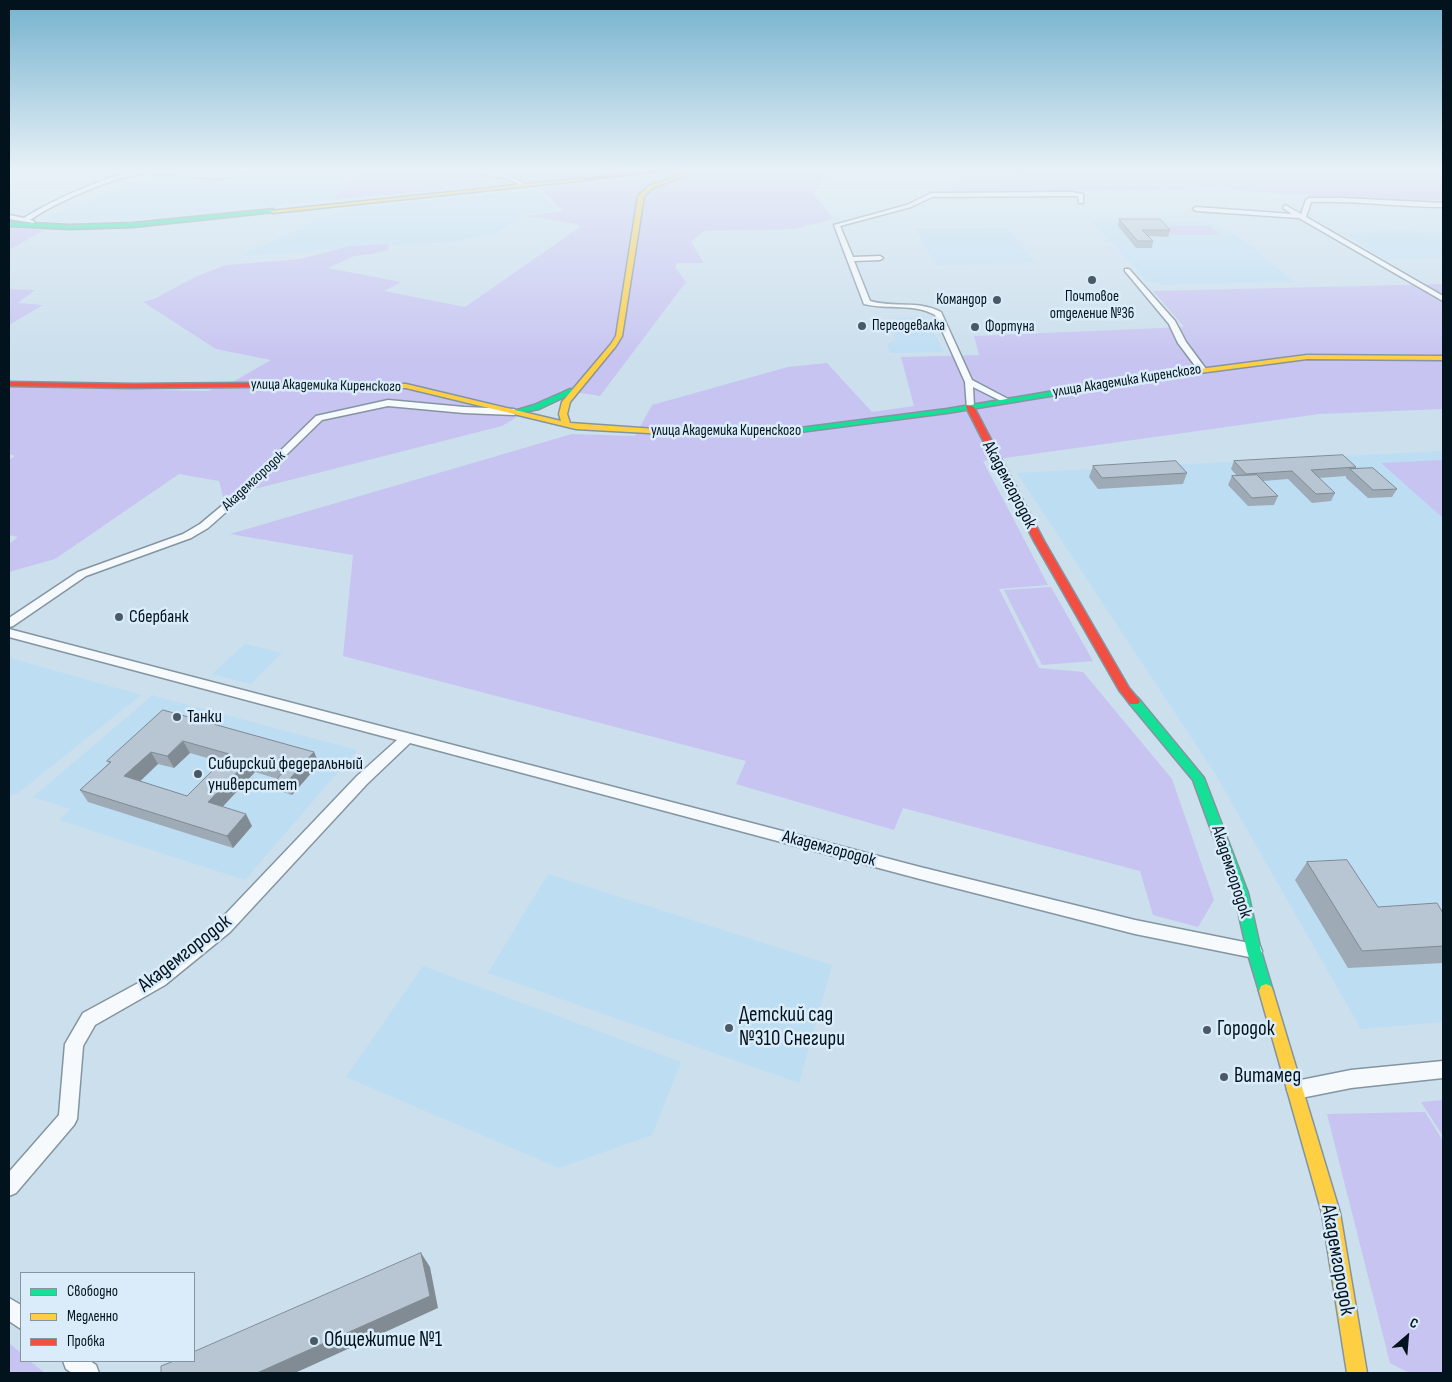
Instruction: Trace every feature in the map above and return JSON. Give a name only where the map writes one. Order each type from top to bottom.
[{"type":"main road","points":[[566,424],[563,414],[564,407],[576,389],[614,345],[619,336],[630,233]]},
{"type":"main road","name":"улица Академика Киренского","points":[[9,384],[133,386],[375,384],[406,386],[594,429],[684,433],[791,431],[850,425],[1202,369],[1307,357],[1443,358]]},
{"type":"main road","points":[[514,412],[536,407],[576,389]]},
{"type":"main road","name":"Академгородок","points":[[970,407],[1047,556],[1125,690],[1198,778],[1241,893],[1254,951],[1296,1090],[1330,1213],[1357,1373]]},
{"type":"street","name":"Академгородок","points":[[841,233],[868,302],[903,305],[932,310],[938,314],[969,382],[970,407]]},
{"type":"street","points":[[1332,233],[1443,299]]},
{"type":"street","points":[[850,259],[880,258]]},
{"type":"street","points":[[1127,270],[1172,323],[1182,343],[1202,369]]},
{"type":"street","points":[[969,382],[1006,400]]},
{"type":"street","name":"Академгородок","points":[[9,622],[82,574],[187,536],[204,526],[239,496],[319,418],[388,403],[464,410],[514,412]]},
{"type":"street","name":"Академгородок","points":[[9,633],[1032,901],[1182,938],[1254,951]]},
{"type":"street","name":"Академгородок","points":[[9,1186],[68,1119],[74,1044],[89,1019],[159,980],[224,927],[362,780],[407,738]]},
{"type":"street","points":[[1296,1090],[1351,1079],[1443,1069]]},
{"type":"street","points":[[9,1308],[20,1317]]},
{"type":"street","points":[[75,1362],[88,1373]]},
{"type":"shaded area","points":[[9,233],[38,233],[9,250]]},
{"type":"shaded area","points":[[290,233],[495,233],[452,242],[240,256]]},
{"type":"shaded area","points":[[571,233],[701,233],[691,242],[704,263],[677,263],[675,267],[686,282],[600,396],[562,390],[502,426],[223,497],[219,481],[179,474],[55,559],[9,572],[9,544],[18,537],[9,535],[9,460],[15,456],[9,454],[9,387],[207,391],[231,383],[271,360],[216,349],[143,302],[154,299],[197,276],[226,265],[300,259],[350,246],[389,244],[388,250],[354,256],[328,268],[401,282],[384,291],[465,307]]},
{"type":"shaded area","points":[[918,233],[1011,233],[1035,263],[936,265]]},
{"type":"shaded area","points":[[1103,233],[1232,233],[1295,282],[1163,285],[1147,281]]},
{"type":"shaded area","points":[[1170,233],[1219,235],[1172,235]]},
{"type":"shaded area","points":[[1344,233],[1443,233],[1443,257],[1385,259]]},
{"type":"shaded area","points":[[1443,284],[1443,409],[1319,414],[983,461],[1048,585],[999,589],[1039,668],[1083,672],[1172,779],[1214,900],[1198,927],[1153,915],[1140,871],[903,808],[894,830],[736,784],[746,761],[343,656],[353,555],[230,534],[572,434],[635,436],[652,405],[788,367],[827,363],[872,412],[914,406],[901,357],[979,355],[974,336],[1184,327],[1153,291]]},
{"type":"shaded area","points":[[9,289],[35,290],[18,303],[43,305],[9,325]]},
{"type":"shaded area","points":[[925,316],[944,352],[891,353],[887,344],[896,340],[889,322],[900,317]]},
{"type":"shaded area","points":[[1443,451],[1443,1022],[1361,1029],[1216,775],[1017,473]]},
{"type":"shaded area","points":[[1443,460],[1443,518],[1381,463]]},
{"type":"shaded area","points":[[1051,587],[1093,661],[1042,665],[1004,590]]},
{"type":"shaded area","points":[[245,644],[282,653],[251,684],[212,674]]},
{"type":"shaded area","points":[[9,657],[141,695],[18,793],[9,795]]},
{"type":"shaded area","name":"Сибирский федеральный университет","points":[[153,695],[357,750],[245,880],[59,820],[71,809],[33,797]]},
{"type":"shaded area","name":"Детский сад №310 Снегири","points":[[548,874],[832,965],[799,1083],[488,973]]},
{"type":"shaded area","points":[[423,966],[681,1062],[652,1135],[559,1168],[346,1077]]},
{"type":"shaded area","points":[[1443,1100],[1443,1136],[1421,1102]]},
{"type":"shaded area","points":[[1425,1112],[1443,1141],[1443,1373],[1409,1373],[1390,1363],[1327,1114]]},
{"type":"shaded area","points":[[9,1343],[20,1352],[20,1362],[31,1362],[45,1373],[9,1373]]},
{"type":"building","points":[[1132,233],[1145,233],[1153,241],[1138,241]]},
{"type":"building","points":[[1343,455],[1356,467],[1311,470],[1335,493],[1316,494],[1292,471],[1246,474],[1234,461]]},
{"type":"building","points":[[1176,461],[1187,473],[1102,478],[1093,466]]},
{"type":"building","points":[[1373,468],[1397,489],[1373,490],[1350,469]]},
{"type":"building","points":[[1257,475],[1278,496],[1252,498],[1232,476]]},
{"type":"building","points":[[163,710],[314,752],[287,782],[277,779],[285,770],[249,760],[208,802],[246,814],[227,836],[80,790],[111,762],[107,761]],"holes":[[[183,741],[229,754],[187,796],[124,776],[151,752],[167,756]]]},
{"type":"building","points":[[1347,860],[1378,907],[1437,903],[1443,913],[1443,946],[1362,951],[1307,862]]},
{"type":"building","points":[[421,1253],[430,1296],[257,1373],[161,1373],[161,1366],[171,1362],[195,1362],[195,1352]]},
{"type":"traffic: fast","points":[[792,431],[947,411],[1138,379]]},
{"type":"traffic: fast","points":[[518,411],[536,407],[573,391]]},
{"type":"traffic: fast","points":[[1134,701],[1198,778],[1241,893],[1254,951],[1266,991]]},
{"type":"traffic: slow","points":[[566,424],[563,414],[566,402],[614,345],[619,336],[635,233]]},
{"type":"traffic: slow","points":[[1138,379],[1307,357],[1443,358]]},
{"type":"traffic: slow","points":[[398,386],[406,386],[576,427],[684,433],[792,431]]},
{"type":"traffic: slow","points":[[1266,991],[1331,1213],[1357,1373]]},
{"type":"traffic: jam","points":[[9,384],[133,386],[352,384],[398,386]]},
{"type":"traffic: jam","points":[[970,407],[1039,541],[1125,690],[1134,701]]},
{"type":"place","name":"Почтовое отделение №36","points":[[1092,280]]},
{"type":"place","name":"Командор","points":[[997,300]]},
{"type":"place","name":"Переодевалка","points":[[862,326]]},
{"type":"place","name":"Фортуна","points":[[975,327]]},
{"type":"place","name":"Сбербанк","points":[[119,617]]},
{"type":"place","name":"Танки","points":[[177,717]]},
{"type":"place","name":"Сибирский федеральный университет","points":[[198,774]]},
{"type":"place","name":"Детский сад №310 Снегири","points":[[729,1028]]},
{"type":"place","name":"Городок","points":[[1207,1030]]},
{"type":"place","name":"Витамед","points":[[1224,1077]]},
{"type":"place","name":"Общежитие №1","points":[[314,1341]]}]
